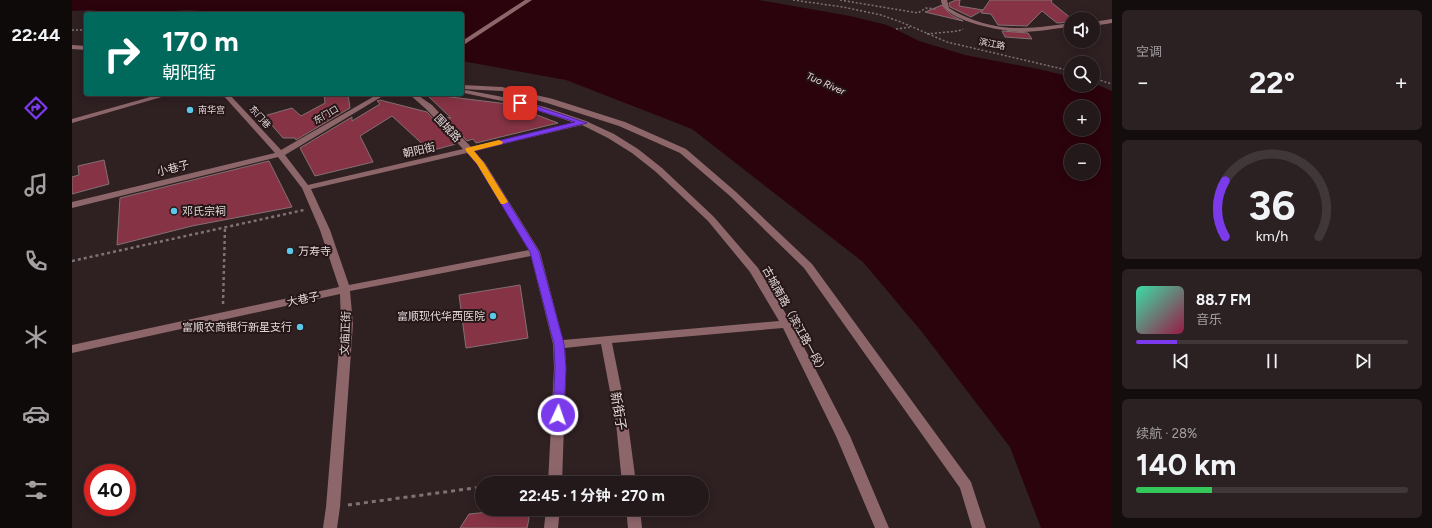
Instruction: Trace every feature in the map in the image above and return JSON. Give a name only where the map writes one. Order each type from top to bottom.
[{"type":"street","points":[[464,43],[529,0]]},
{"type":"street","points":[[944,0],[944,4],[947,9],[975,21],[1015,30],[1064,26]]},
{"type":"street","points":[[1100,23],[1112,21]]},
{"type":"street","points":[[72,41],[84,42]]},
{"type":"street","points":[[72,47],[84,48]]},
{"type":"street","points":[[464,87],[502,88],[581,110],[622,124],[682,151],[728,189],[808,266],[966,486],[979,528]]},
{"type":"street","name":"古城南路（滨江路一段）","points":[[464,91],[508,100],[542,109],[583,123],[611,136],[635,151],[659,170],[711,219],[754,270],[786,324],[843,436],[882,528]]},
{"type":"street","points":[[72,121],[161,96]]},
{"type":"street","name":"东门巷","points":[[227,96],[280,154]]},
{"type":"street","name":"东门口","points":[[280,154],[380,96]]},
{"type":"street","name":"围城路","points":[[415,96],[429,107],[481,163],[534,252],[559,344],[560,368],[555,476]]},
{"type":"street","name":"朝阳街","points":[[306,188],[583,123]]},
{"type":"street","name":"文庙正街","points":[[280,154],[306,188],[316,207],[345,289],[347,324],[330,528]]},
{"type":"street","name":"小巷子","points":[[72,204],[280,154]]},
{"type":"street","name":"大巷子","points":[[72,349],[345,289],[534,252]]},
{"type":"street","points":[[559,344],[786,324]]},
{"type":"street","name":"新街子","points":[[606,340],[622,423],[628,476]]},
{"type":"street","points":[[551,528],[552,516]]},
{"type":"street","points":[[634,516],[635,528]]},
{"type":"path","name":"滨江路","points":[[793,0],[871,13],[912,26],[926,34],[954,44],[1014,56],[1064,69]]},
{"type":"path","points":[[840,0],[918,13],[926,8],[947,9]]},
{"type":"path","points":[[896,29],[912,26]]},
{"type":"path","points":[[926,34],[958,31],[968,27]]},
{"type":"path","points":[[72,30],[84,30]]},
{"type":"path","points":[[1100,80],[1112,84]]},
{"type":"path","points":[[72,261],[316,207]]},
{"type":"path","points":[[223,316],[225,227]]},
{"type":"path","points":[[333,506],[475,488]]},
{"type":"water","name":"Tuo River","points":[[72,0],[759,0],[850,16],[887,25],[919,41],[965,55],[1064,75],[1064,92],[1100,92],[1100,86],[1112,91],[1112,528],[1041,528],[1010,447],[922,332],[863,262],[692,129],[566,80],[464,61],[464,12],[216,12],[187,10],[157,12],[108,12],[89,10],[72,11]]},
{"type":"building","points":[[960,0],[959,6],[983,10],[971,17],[950,7],[949,3]]},
{"type":"building","points":[[990,0],[1052,0],[1051,2],[1064,13],[1064,22],[1057,23],[1042,11],[1027,26],[998,25],[991,14],[981,13]]},
{"type":"building","points":[[942,5],[951,15],[963,21],[925,12]]},
{"type":"building","points":[[1002,31],[1028,33],[1032,39],[1005,37]]},
{"type":"building","points":[[324,96],[348,96],[350,108],[296,140],[295,138],[283,138],[264,116],[292,108],[301,116],[325,103]]},
{"type":"building","points":[[428,96],[442,96],[508,104],[558,123],[476,143],[473,139],[467,141],[445,117],[451,118]]},
{"type":"building","points":[[380,100],[427,112],[456,144],[430,151],[392,116],[360,136],[373,162],[315,176],[300,148],[352,117],[352,121],[380,104],[377,101]]},
{"type":"building","points":[[104,160],[109,184],[72,194],[72,177],[79,175],[78,166]]},
{"type":"building","points":[[269,161],[292,207],[192,226],[117,245],[120,198]]},
{"type":"building","name":"富顺现代华西医院","points":[[520,285],[528,338],[466,348],[459,295]]},
{"type":"building","points":[[475,513],[475,516],[528,516],[529,519],[527,528],[460,528],[469,514]]},
{"type":"slow traffic","points":[[499,142],[469,150],[481,163],[504,202]]},
{"type":"place","name":"南华宫","points":[[190,110]]},
{"type":"place","name":"邓氏宗祠","points":[[174,211]]},
{"type":"place","name":"万寿寺","points":[[290,251]]},
{"type":"place","name":"富顺现代华西医院","points":[[493,316]]},
{"type":"place","name":"富顺农商银行新星支行","points":[[300,327]]},
{"type":"route","points":[[520,103],[583,123],[469,150],[481,163],[534,252],[559,344],[560,368],[558,415]]}]
